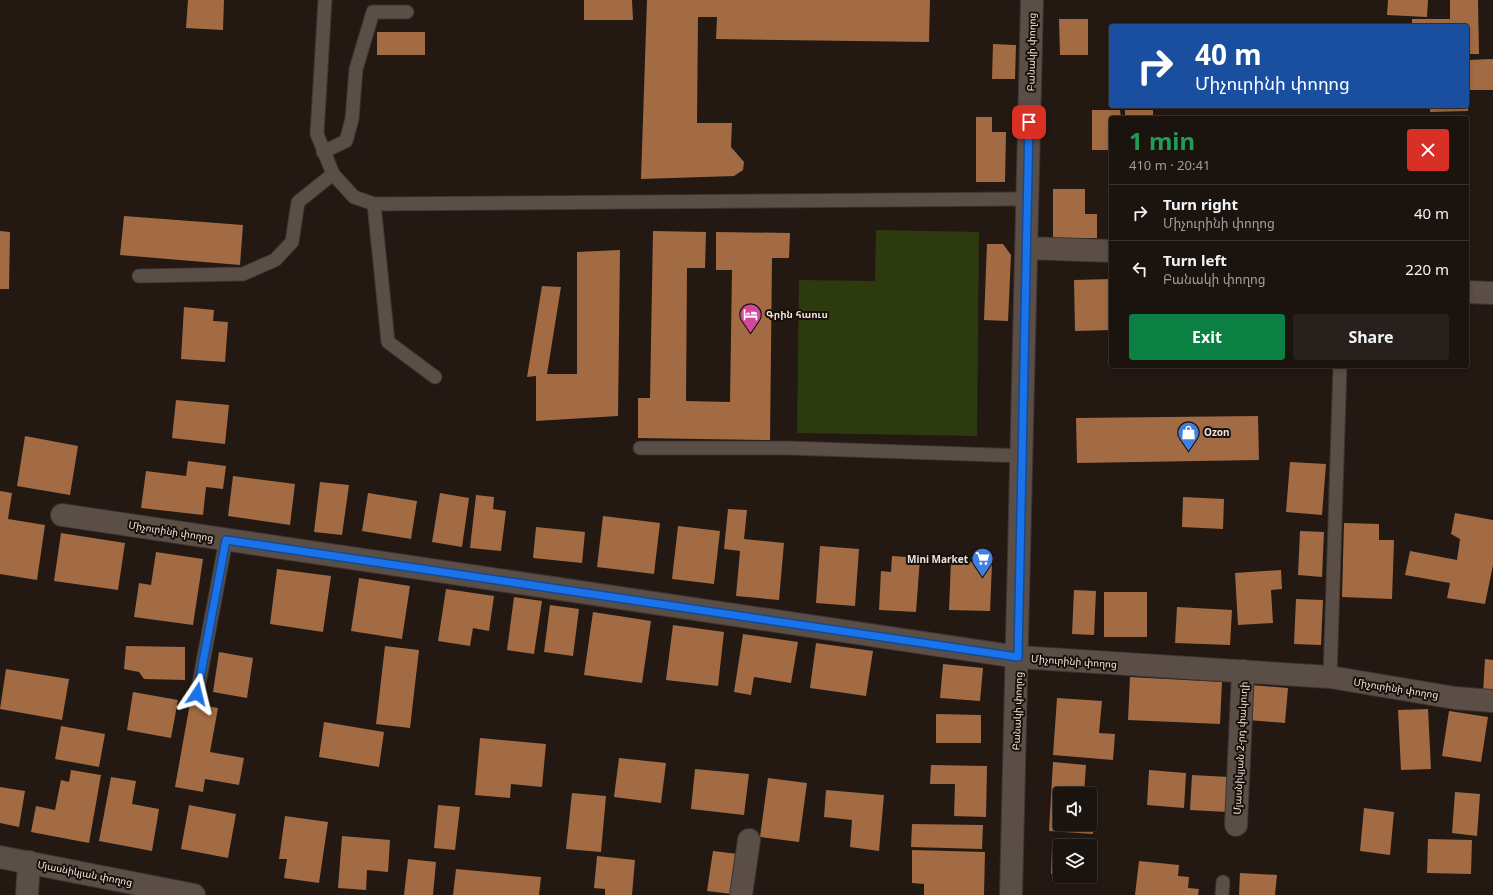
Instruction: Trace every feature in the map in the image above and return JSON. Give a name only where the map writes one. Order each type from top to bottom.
[{"type":"street","name":"Բանակի փողոց","points":[[1012,895],[1032,0]]},
{"type":"street","points":[[1026,248],[1109,251]]},
{"type":"street","points":[[1469,292],[1493,293]]},
{"type":"street","name":"Միչուրինի փողոց","points":[[62,515],[1018,657],[1330,677],[1455,698],[1493,701]]},
{"type":"street","name":"Մյասնիկյան 2-րդ փակուղի","points":[[1236,825],[1243,671]]},
{"type":"street","points":[[741,895],[749,840]]},
{"type":"street","name":"Մյասնիկյան փողոց","points":[[0,857],[194,895]]},
{"type":"street","points":[[28,895],[29,862]]},
{"type":"lane","points":[[325,0],[317,134],[333,174],[354,197],[374,204],[1027,199]]},
{"type":"lane","points":[[324,152],[346,141],[352,119],[356,69],[373,12],[407,12]]},
{"type":"lane","points":[[139,276],[243,274],[275,260],[292,242],[298,202],[333,174]]},
{"type":"lane","points":[[374,204],[388,342],[435,377]]},
{"type":"lane","points":[[1330,677],[1340,368]]},
{"type":"lane","points":[[640,448],[789,448],[1022,456]]},
{"type":"lane","points":[[197,694],[226,540]]},
{"type":"lane","points":[[1222,895],[1223,882]]},
{"type":"green space","points":[[876,230],[979,232],[977,436],[797,433],[799,280],[875,281]]},
{"type":"building","points":[[188,0],[224,0],[223,30],[186,28]]},
{"type":"building","points":[[584,0],[632,0],[633,20],[584,20]]},
{"type":"building","points":[[647,0],[930,0],[929,42],[716,39],[717,17],[698,17],[697,123],[732,123],[731,147],[744,162],[743,170],[734,176],[641,179]]},
{"type":"building","points":[[1388,0],[1428,0],[1427,17],[1387,15]]},
{"type":"building","points":[[1450,0],[1478,0],[1479,54],[1469,54],[1469,24],[1412,24],[1412,19],[1450,19]]},
{"type":"building","points":[[1059,19],[1088,19],[1088,55],[1060,55]]},
{"type":"building","points":[[377,32],[425,32],[425,55],[377,55]]},
{"type":"building","points":[[993,44],[1016,45],[1015,79],[992,79]]},
{"type":"building","points":[[1493,59],[1493,90],[1469,90],[1469,60]]},
{"type":"building","points":[[1430,108],[1468,108],[1468,111],[1430,112]]},
{"type":"building","points":[[1092,110],[1120,110],[1121,116],[1109,116],[1109,150],[1092,150]]},
{"type":"building","points":[[1125,110],[1153,110],[1153,116],[1125,116]]},
{"type":"building","points":[[976,117],[992,117],[992,132],[1006,132],[1005,182],[976,182]]},
{"type":"building","points":[[1053,189],[1085,189],[1085,214],[1097,214],[1097,238],[1053,238]]},
{"type":"building","points":[[124,216],[243,225],[240,265],[120,255]]},
{"type":"building","points":[[0,231],[10,232],[9,289],[0,289]]},
{"type":"building","name":"Գրին հաուս","points":[[653,231],[706,232],[705,268],[687,268],[686,401],[730,402],[732,270],[716,270],[716,232],[790,233],[789,258],[772,258],[770,440],[638,438],[638,398],[650,398]]},
{"type":"building","points":[[987,244],[1003,244],[1011,255],[1008,321],[984,320]]},
{"type":"building","points":[[620,250],[618,416],[536,421],[536,376],[527,377],[542,286],[561,287],[547,374],[577,374],[577,252]]},
{"type":"building","points":[[1109,279],[1109,330],[1075,331],[1074,280]]},
{"type":"building","points":[[184,307],[214,310],[213,321],[228,322],[225,362],[181,359]]},
{"type":"building","points":[[176,400],[229,405],[225,444],[172,438]]},
{"type":"building","points":[[1258,416],[1259,460],[1077,463],[1076,418]]},
{"type":"building","points":[[25,436],[78,446],[70,495],[17,486]]},
{"type":"building","points":[[188,461],[226,466],[223,489],[206,487],[203,515],[141,508],[146,471],[186,476]]},
{"type":"building","points":[[1290,462],[1326,464],[1322,515],[1286,512]]},
{"type":"building","points":[[233,476],[295,484],[290,525],[228,516]]},
{"type":"building","points":[[320,482],[349,485],[342,535],[314,532]]},
{"type":"building","points":[[0,491],[12,493],[8,519],[45,525],[37,580],[0,574]]},
{"type":"building","points":[[368,493],[417,501],[411,539],[362,531]]},
{"type":"building","points":[[440,493],[469,498],[462,547],[432,542]]},
{"type":"building","points":[[476,495],[494,497],[493,509],[506,511],[501,551],[470,548]]},
{"type":"building","points":[[1183,497],[1224,499],[1223,529],[1182,527]]},
{"type":"building","points":[[728,509],[747,510],[744,539],[784,543],[779,600],[736,596],[740,551],[724,549]]},
{"type":"building","points":[[1455,513],[1493,520],[1493,565],[1485,604],[1447,598],[1450,583],[1405,575],[1410,551],[1457,560],[1460,539],[1451,534]]},
{"type":"building","points":[[603,516],[660,523],[654,574],[597,567]]},
{"type":"building","points":[[1344,523],[1379,524],[1379,540],[1394,540],[1392,599],[1342,597]]},
{"type":"building","points":[[678,526],[720,531],[714,584],[672,579]]},
{"type":"building","points":[[536,527],[585,532],[582,563],[533,558]]},
{"type":"building","points":[[1300,531],[1324,532],[1322,577],[1298,575]]},
{"type":"building","points":[[61,533],[125,543],[118,590],[54,581]]},
{"type":"building","points":[[820,546],[859,549],[855,606],[816,603]]},
{"type":"building","points":[[156,552],[203,559],[193,625],[134,617],[139,583],[151,585]]},
{"type":"building","points":[[892,556],[920,558],[916,612],[879,610],[881,571],[891,572]]},
{"type":"building","points":[[951,561],[992,563],[990,611],[949,610]]},
{"type":"building","points":[[277,569],[331,576],[323,632],[270,624]]},
{"type":"building","points":[[1281,570],[1282,589],[1271,590],[1273,623],[1238,625],[1235,573]]},
{"type":"building","points":[[359,578],[410,586],[402,639],[351,631]]},
{"type":"building","points":[[446,589],[494,596],[489,631],[473,628],[470,646],[438,641]]},
{"type":"building","points":[[1074,590],[1096,591],[1094,635],[1072,634]]},
{"type":"building","points":[[1104,592],[1147,592],[1147,637],[1104,637]]},
{"type":"building","points":[[514,597],[542,601],[534,654],[507,650]]},
{"type":"building","points":[[1296,599],[1323,600],[1321,645],[1294,644]]},
{"type":"building","points":[[550,605],[579,609],[573,656],[544,652]]},
{"type":"building","points":[[1177,607],[1232,610],[1230,645],[1175,643]]},
{"type":"building","points":[[593,612],[651,621],[642,683],[584,675]]},
{"type":"building","points":[[673,625],[724,632],[718,686],[666,680]]},
{"type":"building","points":[[743,634],[798,642],[791,683],[754,677],[751,695],[734,692]]},
{"type":"building","points":[[816,643],[873,651],[866,696],[810,688]]},
{"type":"building","points":[[126,646],[185,647],[185,680],[144,679],[139,672],[124,669]]},
{"type":"building","points":[[385,646],[419,650],[410,728],[376,724]]},
{"type":"building","points":[[219,652],[253,658],[247,698],[213,692]]},
{"type":"building","points":[[1485,659],[1493,660],[1493,693],[1483,693]]},
{"type":"building","points":[[943,664],[983,668],[980,701],[940,698]]},
{"type":"building","points":[[6,669],[69,679],[62,720],[0,709]]},
{"type":"building","points":[[1130,677],[1222,682],[1220,724],[1128,720]]},
{"type":"building","points":[[1251,685],[1288,688],[1285,723],[1248,720]]},
{"type":"building","points":[[133,692],[178,700],[171,738],[127,730]]},
{"type":"building","points":[[1057,698],[1102,701],[1099,733],[1115,734],[1113,760],[1053,755]]},
{"type":"building","points":[[190,703],[218,708],[210,752],[244,758],[239,785],[205,779],[203,792],[175,787]]},
{"type":"building","points":[[1428,709],[1431,769],[1401,770],[1398,710]]},
{"type":"building","points":[[1449,711],[1488,717],[1481,762],[1442,756]]},
{"type":"building","points":[[936,714],[981,715],[981,743],[936,743]]},
{"type":"building","points":[[324,722],[384,732],[379,767],[319,757]]},
{"type":"building","points":[[61,726],[105,734],[99,767],[55,759]]},
{"type":"building","points":[[480,738],[546,744],[542,787],[511,784],[510,798],[475,795]]},
{"type":"building","points":[[619,758],[666,763],[661,803],[614,797]]},
{"type":"building","points":[[1053,762],[1086,765],[1084,787],[1053,787],[1053,831],[1093,831],[1093,834],[1049,831]]},
{"type":"building","points":[[931,765],[987,766],[986,817],[954,816],[955,784],[930,784]]},
{"type":"building","points":[[695,769],[749,774],[744,815],[691,809]]},
{"type":"building","points":[[71,770],[101,775],[89,843],[31,832],[36,806],[55,810],[61,780],[69,782]]},
{"type":"building","points":[[1149,770],[1186,773],[1184,808],[1147,805]]},
{"type":"building","points":[[1192,775],[1229,777],[1227,812],[1190,810]]},
{"type":"building","points":[[111,777],[136,781],[132,804],[159,809],[152,851],[99,841]]},
{"type":"building","points":[[768,778],[807,783],[799,842],[760,837]]},
{"type":"building","points":[[0,787],[25,791],[19,827],[0,823]]},
{"type":"building","points":[[826,790],[884,795],[879,851],[850,847],[852,820],[824,817]]},
{"type":"building","points":[[1455,792],[1480,794],[1477,836],[1452,833]]},
{"type":"building","points":[[572,793],[606,796],[601,852],[566,849]]},
{"type":"building","points":[[189,805],[236,814],[228,858],[181,849]]},
{"type":"building","points":[[438,805],[460,807],[455,850],[434,848]]},
{"type":"building","points":[[1364,808],[1394,812],[1390,855],[1360,851]]},
{"type":"building","points":[[285,816],[328,822],[319,883],[284,878],[287,859],[279,859]]},
{"type":"building","points":[[912,824],[983,825],[982,849],[911,847]]},
{"type":"building","points":[[342,836],[390,840],[388,872],[367,870],[366,890],[338,888]]},
{"type":"building","points":[[1428,839],[1472,840],[1471,874],[1427,873]]},
{"type":"building","points":[[1052,845],[1053,845],[1053,874],[1051,874]]},
{"type":"building","points":[[912,850],[985,852],[984,895],[924,895],[924,884],[912,883]]},
{"type":"building","points":[[713,851],[738,854],[732,894],[707,891]]},
{"type":"building","points":[[597,856],[635,860],[632,895],[605,895],[605,889],[594,888]]},
{"type":"building","points":[[408,859],[436,862],[433,895],[404,895]]},
{"type":"building","points":[[1139,861],[1179,865],[1178,876],[1189,877],[1188,888],[1199,889],[1198,895],[1135,895]]},
{"type":"building","points":[[456,869],[541,877],[539,895],[453,895]]},
{"type":"building","points":[[1240,873],[1277,875],[1275,895],[1239,895]]},
{"type":"place","name":"Գրին հաուս","points":[[751,334]]},
{"type":"place","name":"Ozon","points":[[1188,452]]},
{"type":"place","name":"Mini Market","points":[[983,578]]},
{"type":"route","points":[[197,694],[226,540],[1018,657],[1029,122]]}]
